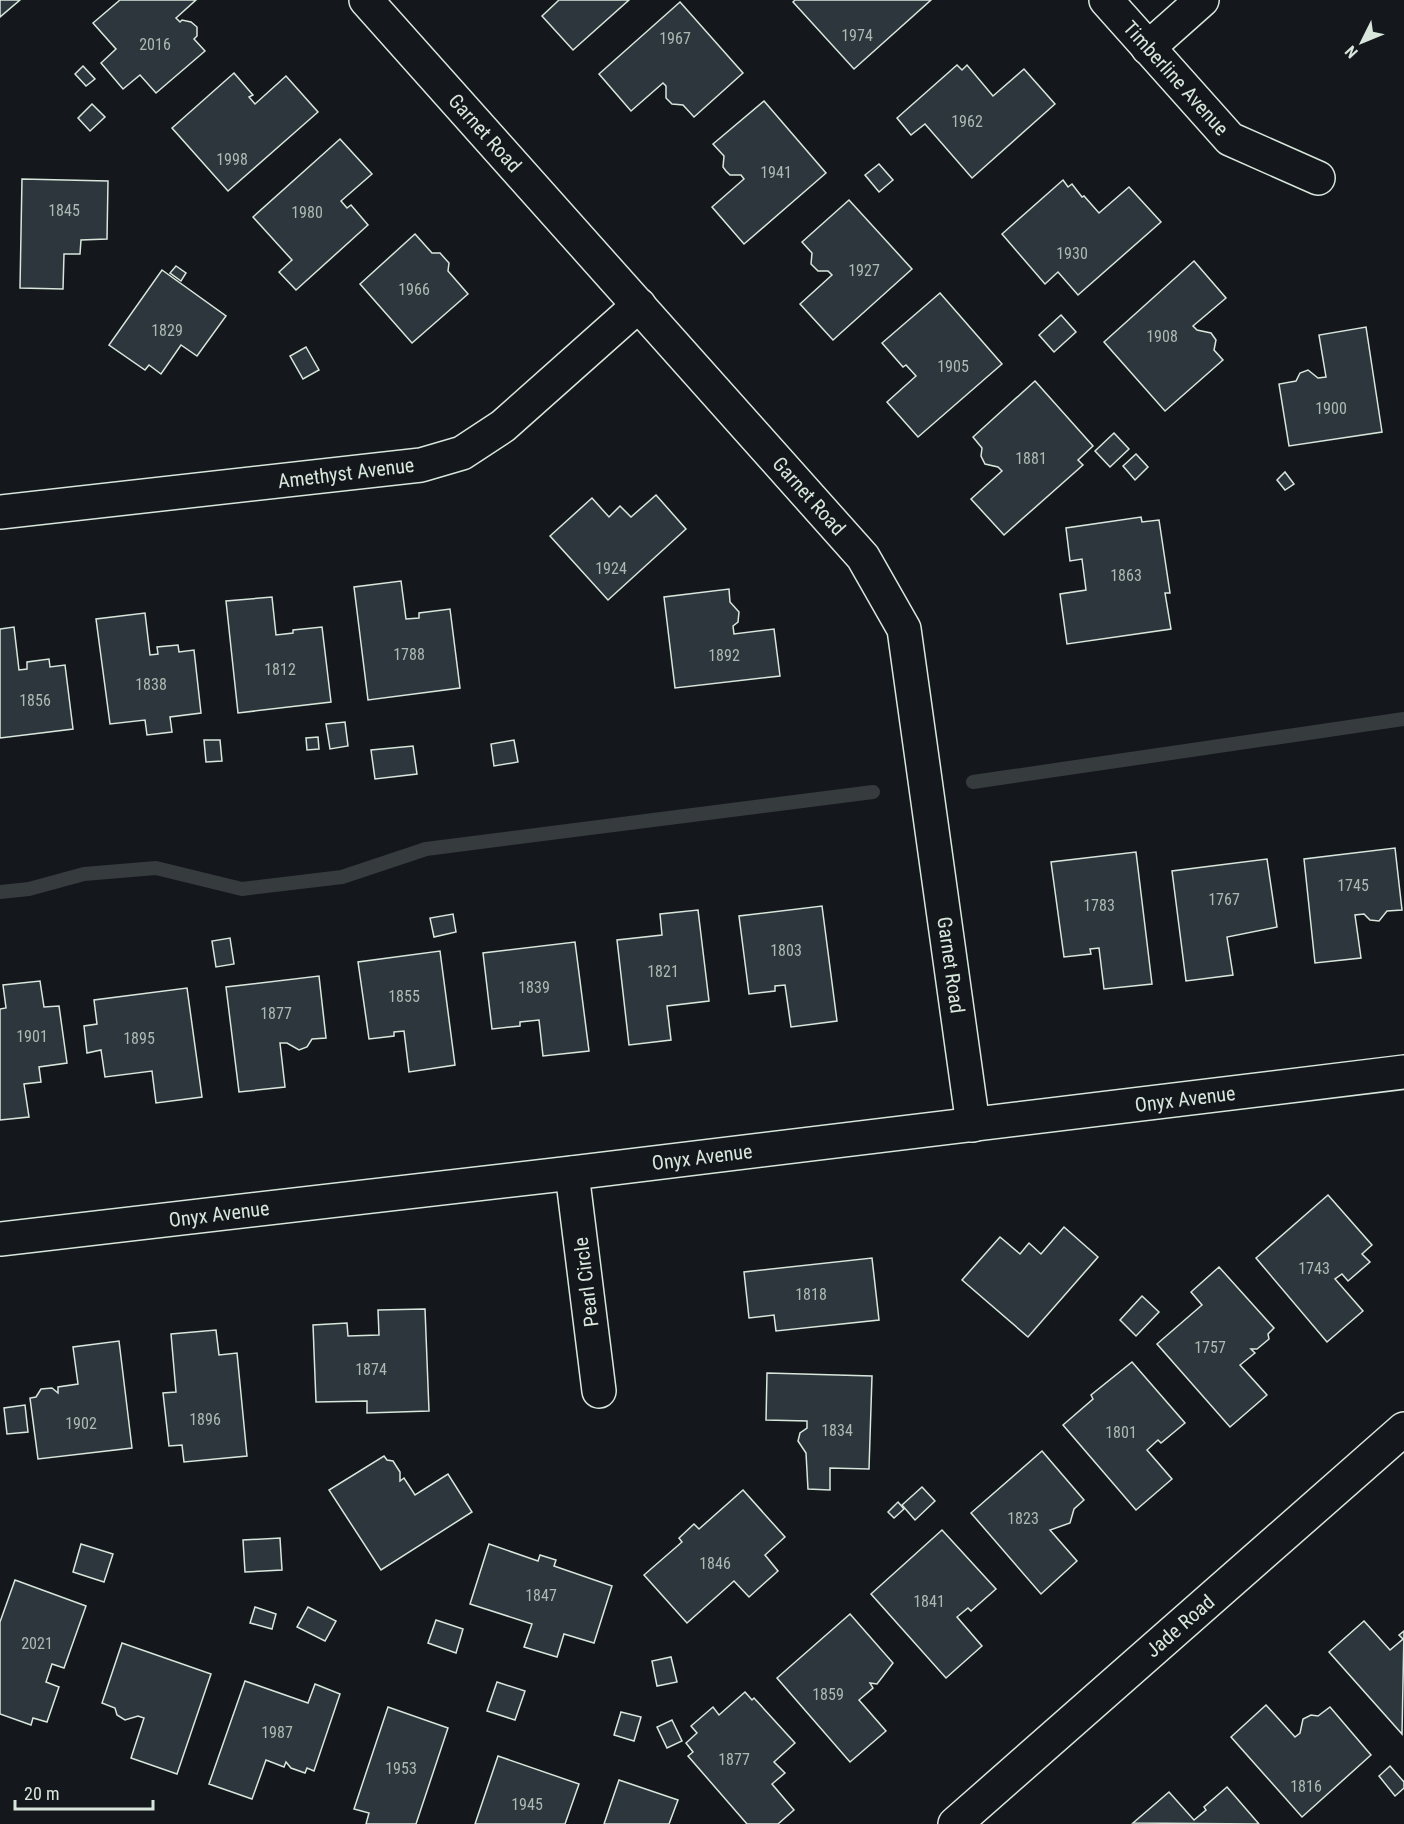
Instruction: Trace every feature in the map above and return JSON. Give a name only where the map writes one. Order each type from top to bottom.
[{"type":"street","name":"Garnet Road","points":[[366,0],[864,557],[904,629],[973,1125]]},
{"type":"street","name":"Timberline Avenue","points":[[1106,0],[1230,139],[1318,178]]},
{"type":"street","points":[[1148,48],[1202,0]]},
{"type":"street","name":"Amethyst Avenue","points":[[0,512],[421,465],[462,453],[503,426],[639,305]]},
{"type":"street","name":"Onyx Avenue","points":[[0,1239],[572,1173],[1404,1072]]},
{"type":"street","name":"Pearl Circle","points":[[572,1173],[599,1391]]},
{"type":"street","name":"Jade Road","points":[[955,1824],[1404,1429]]},
{"type":"building","points":[[0,0],[20,0],[0,17]]},
{"type":"building","points":[[120,0],[196,0],[176,18],[180,22],[182,20],[191,22],[197,27],[197,36],[194,39],[205,51],[156,93],[140,75],[123,89],[101,63],[116,49],[93,23]]},
{"type":"building","points":[[559,0],[629,0],[573,50],[542,16]]},
{"type":"building","points":[[795,0],[931,0],[854,69],[793,2]]},
{"type":"building","points":[[680,2],[743,73],[694,117],[683,105],[672,104],[666,98],[666,86],[663,83],[631,111],[599,74]]},
{"type":"building","points":[[957,65],[962,70],[967,65],[993,96],[1024,69],[1055,104],[972,178],[925,124],[911,135],[897,118]]},
{"type":"building","points":[[83,66],[95,79],[86,86],[75,74]]},
{"type":"building","points":[[234,73],[253,95],[249,97],[255,104],[286,76],[318,112],[228,191],[172,128]]},
{"type":"building","points":[[764,101],[826,173],[744,244],[712,207],[744,179],[741,175],[730,175],[726,171],[723,167],[724,156],[713,144]]},
{"type":"building","points":[[92,104],[105,117],[90,131],[78,118]]},
{"type":"building","points":[[340,139],[372,174],[341,201],[347,208],[351,205],[368,225],[296,290],[279,272],[292,260],[253,217]]},
{"type":"building","points":[[879,164],[893,180],[879,192],[865,175]]},
{"type":"building","points":[[22,179],[108,181],[107,239],[81,240],[80,254],[64,254],[63,289],[20,288]]},
{"type":"building","points":[[1063,180],[1068,187],[1072,184],[1099,213],[1129,187],[1161,222],[1078,295],[1058,272],[1045,284],[1002,234]]},
{"type":"building","points":[[849,200],[912,269],[833,340],[800,304],[832,275],[828,271],[818,271],[811,264],[812,253],[802,242]]},
{"type":"building","points":[[415,234],[432,253],[440,253],[449,263],[448,271],[468,294],[412,343],[360,284]]},
{"type":"building","points":[[1194,261],[1226,298],[1193,326],[1197,330],[1211,333],[1216,340],[1214,350],[1223,360],[1165,411],[1104,342]]},
{"type":"building","points":[[176,266],[186,273],[181,281],[170,273]]},
{"type":"building","points":[[162,270],[226,316],[197,356],[181,345],[161,374],[149,365],[145,370],[109,345]]},
{"type":"building","points":[[940,293],[1002,364],[918,437],[887,402],[916,376],[906,365],[903,367],[882,343]]},
{"type":"building","points":[[1061,315],[1076,332],[1054,352],[1039,335]]},
{"type":"building","points":[[1366,327],[1382,432],[1289,446],[1279,384],[1296,381],[1300,373],[1308,370],[1318,378],[1326,377],[1319,335]]},
{"type":"building","points":[[306,347],[319,370],[303,379],[290,356]]},
{"type":"building","points":[[1035,381],[1093,446],[1078,460],[1083,465],[1004,535],[971,499],[1002,471],[998,467],[985,464],[981,456],[982,448],[973,437]]},
{"type":"building","points":[[1114,433],[1129,449],[1110,467],[1095,451]]},
{"type":"building","points":[[1136,454],[1148,467],[1135,480],[1123,466]]},
{"type":"building","points":[[1285,472],[1294,484],[1285,490],[1277,480]]},
{"type":"building","points":[[656,495],[686,529],[608,600],[550,536],[592,498],[609,517],[620,506],[631,517]]},
{"type":"building","points":[[1141,517],[1142,522],[1159,520],[1170,593],[1165,593],[1171,629],[1067,644],[1060,594],[1086,590],[1082,559],[1070,561],[1066,528]]},
{"type":"building","points":[[401,581],[406,619],[419,618],[419,613],[450,609],[460,688],[368,700],[354,587]]},
{"type":"building","points":[[729,589],[730,602],[739,612],[738,622],[733,626],[734,634],[774,629],[780,676],[675,688],[664,597]]},
{"type":"building","points":[[272,597],[276,635],[293,633],[293,630],[322,627],[331,702],[238,713],[226,601]]},
{"type":"building","points":[[145,613],[150,655],[158,654],[157,647],[178,645],[179,652],[194,650],[201,713],[170,717],[172,732],[147,735],[145,720],[110,724],[96,619]]},
{"type":"building","points":[[14,627],[19,670],[27,669],[27,662],[49,659],[50,667],[65,665],[73,729],[0,738],[0,629]]},
{"type":"building","points":[[345,722],[348,746],[330,749],[326,724]]},
{"type":"building","points":[[318,737],[319,749],[307,750],[306,738]]},
{"type":"building","points":[[204,740],[220,740],[222,761],[206,762]]},
{"type":"building","points":[[514,740],[518,762],[494,766],[491,744]]},
{"type":"building","points":[[413,746],[417,774],[375,779],[371,750]]},
{"type":"building","points":[[1395,848],[1402,910],[1387,911],[1379,921],[1370,920],[1364,914],[1355,915],[1361,958],[1315,963],[1304,859]]},
{"type":"building","points":[[1136,852],[1152,984],[1104,989],[1099,948],[1090,949],[1091,954],[1064,957],[1051,862]]},
{"type":"building","points":[[1267,859],[1277,927],[1227,937],[1233,975],[1186,981],[1172,871]]},
{"type":"building","points":[[822,906],[837,1021],[791,1027],[785,985],[775,986],[775,991],[749,994],[739,916]]},
{"type":"building","points":[[698,910],[709,1001],[667,1006],[671,1040],[629,1045],[617,940],[662,935],[660,914]]},
{"type":"building","points":[[453,914],[456,932],[434,937],[430,918]]},
{"type":"building","points":[[230,938],[234,964],[216,967],[212,941]]},
{"type":"building","points":[[575,942],[589,1051],[543,1056],[539,1020],[520,1022],[520,1026],[492,1029],[483,953]]},
{"type":"building","points":[[440,951],[455,1065],[409,1072],[404,1031],[394,1032],[394,1036],[369,1039],[358,962]]},
{"type":"building","points":[[319,976],[326,1038],[312,1039],[307,1047],[299,1050],[287,1043],[280,1043],[285,1087],[239,1092],[226,987]]},
{"type":"building","points":[[40,981],[44,1007],[59,1006],[67,1063],[39,1067],[41,1082],[24,1084],[29,1117],[0,1120],[0,1009],[6,1008],[3,985]]},
{"type":"building","points":[[187,988],[202,1097],[156,1103],[152,1071],[105,1077],[101,1050],[87,1053],[84,1026],[97,1024],[94,1000]]},
{"type":"building","points":[[1328,1195],[1372,1245],[1362,1254],[1370,1262],[1348,1281],[1342,1274],[1335,1279],[1363,1311],[1327,1342],[1256,1258]]},
{"type":"building","points":[[1064,1227],[1098,1257],[1028,1337],[962,1280],[1000,1237],[1020,1254],[1029,1243],[1041,1254]]},
{"type":"building","points":[[872,1258],[879,1320],[776,1331],[774,1315],[749,1318],[744,1272]]},
{"type":"building","points":[[1219,1267],[1274,1328],[1268,1334],[1269,1339],[1257,1349],[1251,1349],[1255,1353],[1240,1365],[1267,1395],[1230,1427],[1157,1344],[1202,1305],[1191,1292]]},
{"type":"building","points":[[1142,1296],[1159,1312],[1136,1336],[1120,1320]]},
{"type":"building","points":[[425,1309],[429,1411],[367,1413],[367,1401],[316,1402],[313,1325],[347,1323],[348,1336],[379,1335],[378,1310]]},
{"type":"building","points":[[216,1330],[219,1355],[237,1353],[247,1456],[184,1462],[182,1445],[169,1446],[163,1393],[176,1392],[171,1334]]},
{"type":"building","points":[[119,1341],[132,1448],[38,1459],[30,1398],[36,1397],[41,1389],[52,1388],[58,1393],[58,1387],[78,1384],[73,1347]]},
{"type":"building","points":[[1132,1362],[1185,1423],[1161,1443],[1158,1440],[1147,1450],[1172,1479],[1136,1510],[1063,1425],[1093,1399],[1091,1395]]},
{"type":"building","points":[[767,1373],[872,1376],[869,1469],[830,1468],[830,1490],[808,1489],[806,1453],[798,1441],[800,1433],[807,1428],[807,1421],[766,1420]]},
{"type":"building","points":[[25,1405],[28,1432],[7,1434],[4,1408]]},
{"type":"building","points":[[1042,1451],[1084,1500],[1074,1509],[1070,1523],[1050,1530],[1077,1561],[1041,1594],[971,1513]]},
{"type":"building","points":[[384,1456],[387,1460],[393,1461],[400,1472],[400,1481],[404,1478],[415,1495],[448,1474],[472,1512],[381,1570],[329,1490]]},
{"type":"building","points":[[922,1487],[935,1501],[915,1520],[902,1505]]},
{"type":"building","points":[[743,1490],[785,1537],[765,1555],[778,1571],[749,1597],[734,1581],[687,1623],[644,1575],[682,1542],[679,1538],[694,1524],[699,1529]]},
{"type":"building","points":[[898,1502],[904,1509],[894,1518],[888,1512]]},
{"type":"building","points":[[942,1530],[996,1589],[971,1611],[968,1608],[957,1617],[982,1646],[946,1678],[871,1594]]},
{"type":"building","points":[[280,1538],[282,1570],[245,1572],[243,1540]]},
{"type":"building","points":[[81,1544],[113,1554],[104,1582],[73,1572]]},
{"type":"building","points":[[489,1544],[538,1561],[540,1555],[556,1560],[554,1566],[612,1586],[594,1643],[564,1634],[557,1657],[524,1647],[532,1624],[470,1604]]},
{"type":"building","points":[[15,1580],[86,1606],[64,1668],[52,1664],[46,1682],[59,1687],[47,1722],[33,1718],[31,1725],[0,1714],[0,1622]]},
{"type":"building","points":[[255,1607],[276,1614],[272,1629],[250,1623]]},
{"type":"building","points":[[308,1607],[336,1621],[325,1641],[297,1627]]},
{"type":"building","points":[[850,1614],[893,1663],[877,1684],[870,1683],[873,1688],[859,1700],[886,1731],[850,1762],[777,1678]]},
{"type":"building","points":[[436,1620],[463,1629],[456,1653],[428,1643]]},
{"type":"building","points":[[1364,1621],[1390,1650],[1403,1639],[1399,1635],[1404,1631],[1402,1734],[1329,1652]]},
{"type":"building","points":[[122,1643],[211,1674],[177,1774],[131,1758],[144,1718],[138,1716],[125,1720],[117,1715],[115,1708],[102,1703]]},
{"type":"building","points":[[671,1657],[677,1682],[657,1686],[652,1661]]},
{"type":"building","points":[[245,1681],[308,1703],[315,1684],[340,1694],[314,1771],[307,1768],[305,1773],[291,1768],[286,1762],[284,1767],[266,1760],[252,1799],[209,1784]]},
{"type":"building","points":[[497,1682],[525,1691],[515,1720],[487,1711]]},
{"type":"building","points":[[745,1692],[752,1700],[754,1698],[795,1743],[774,1762],[785,1773],[772,1784],[794,1810],[778,1824],[747,1824],[688,1756],[693,1752],[686,1743],[697,1733],[691,1726],[713,1707],[719,1715]]},
{"type":"building","points":[[1266,1705],[1295,1737],[1300,1733],[1303,1719],[1311,1715],[1318,1716],[1330,1707],[1371,1755],[1302,1817],[1231,1737]]},
{"type":"building","points":[[388,1707],[448,1728],[416,1824],[366,1824],[369,1813],[354,1809]]},
{"type":"building","points":[[621,1712],[641,1717],[634,1741],[614,1735]]},
{"type":"building","points":[[672,1720],[682,1741],[667,1748],[657,1727]]},
{"type":"building","points":[[498,1756],[579,1784],[565,1824],[475,1824]]},
{"type":"building","points":[[1390,1766],[1404,1782],[1404,1788],[1395,1796],[1379,1776]]},
{"type":"building","points":[[619,1780],[678,1800],[669,1824],[604,1824]]},
{"type":"building","points":[[1227,1787],[1259,1824],[1133,1823],[1169,1792],[1194,1820],[1206,1810],[1204,1807]]},
{"type":"waterway","points":[[973,782],[1404,719]]},
{"type":"waterway","points":[[0,892],[29,889],[84,874],[156,868],[242,889],[342,877],[426,849],[873,792]]}]
